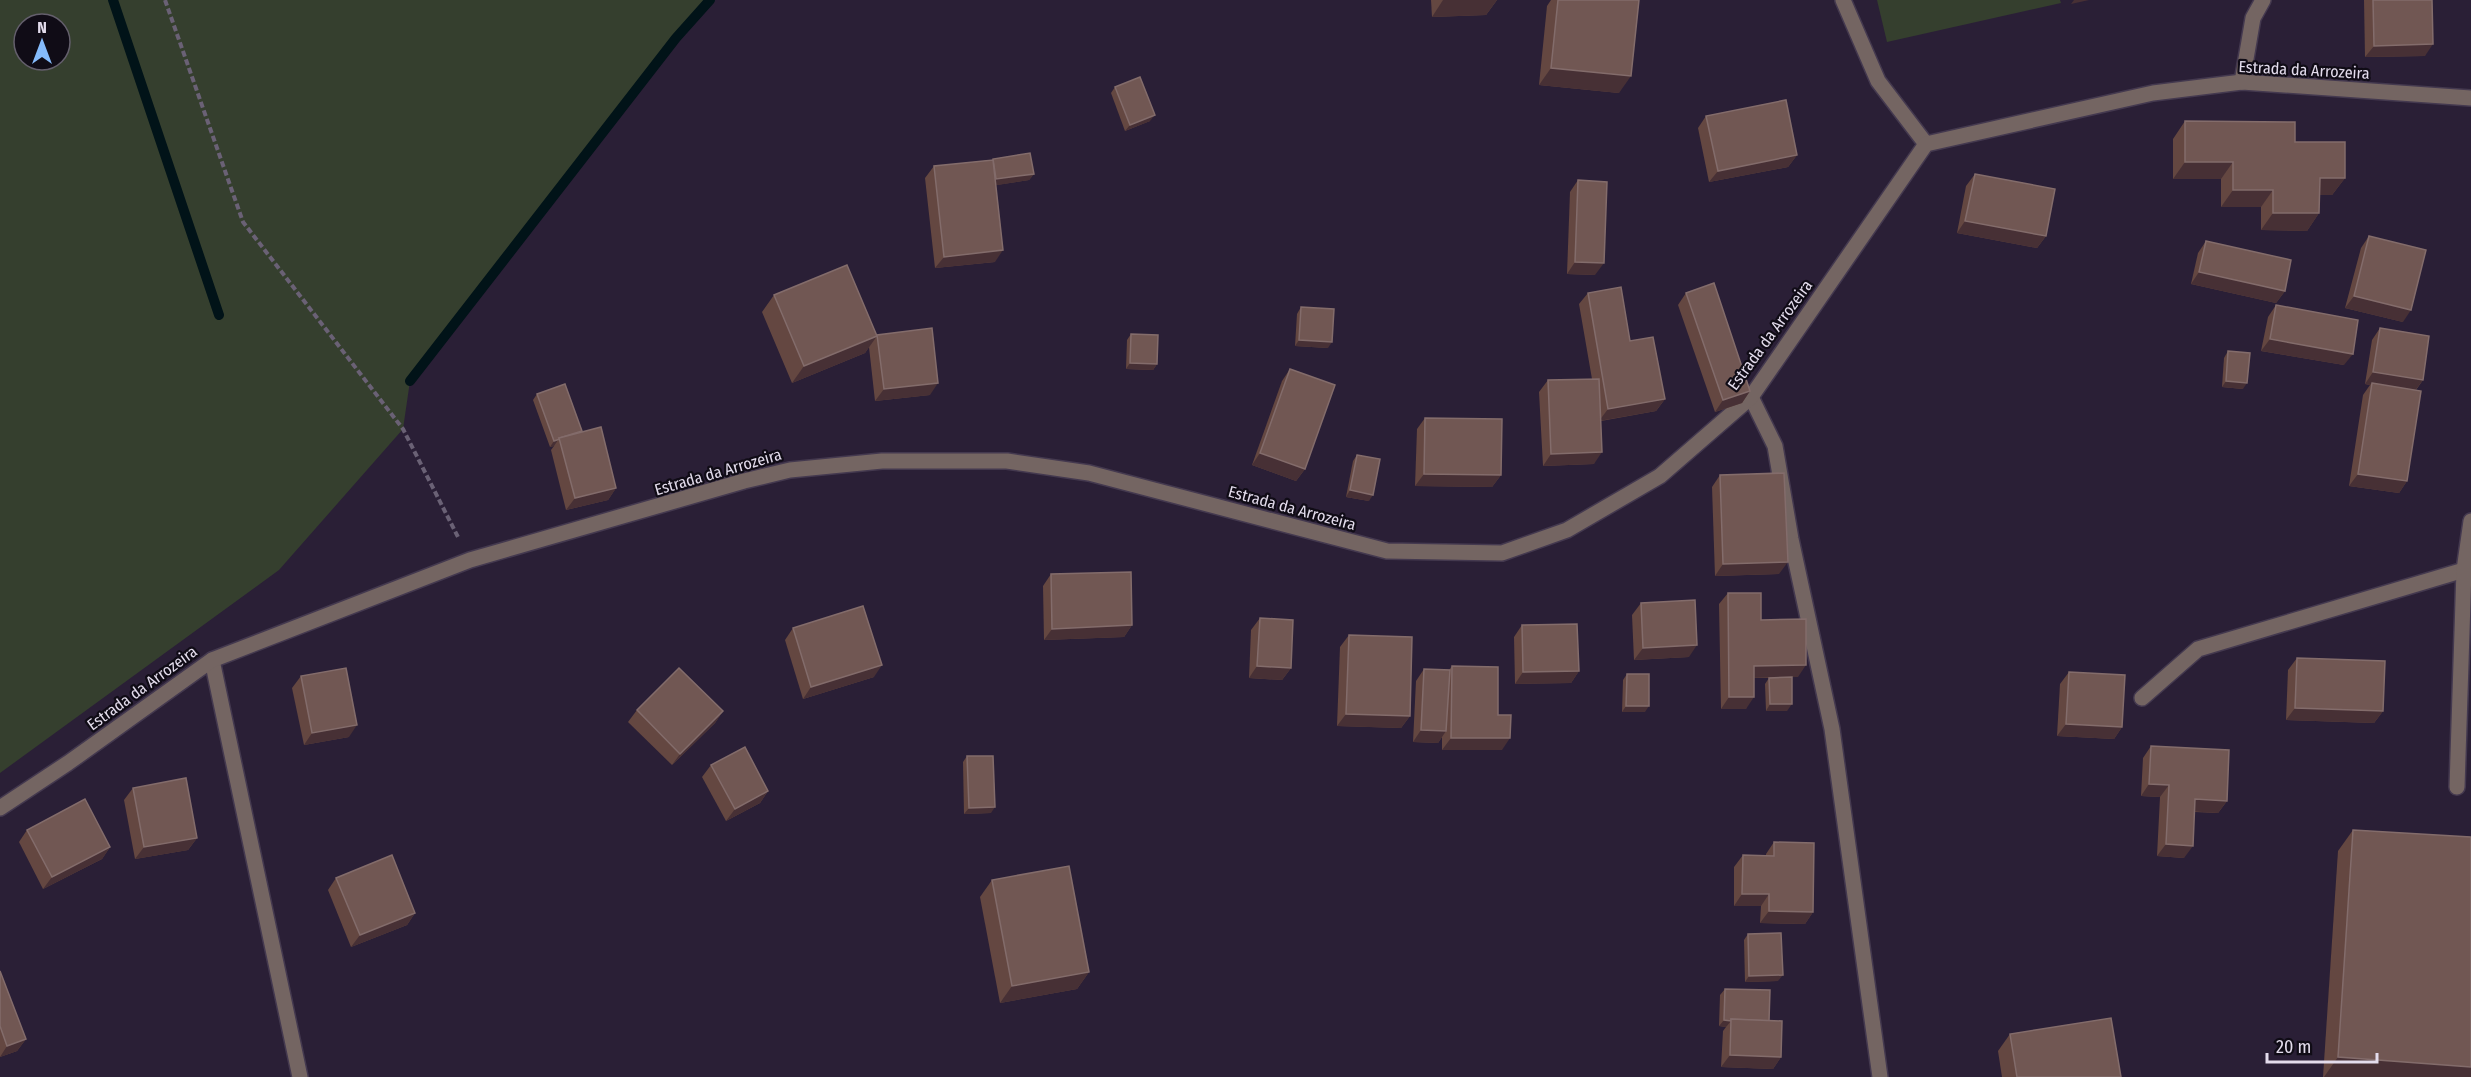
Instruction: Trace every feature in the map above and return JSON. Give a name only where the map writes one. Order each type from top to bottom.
[{"type":"street","points":[[1843,0],[1878,81],[1926,144]]},
{"type":"street","points":[[2242,82],[2253,18],[2263,0]]},
{"type":"street","name":"Estrada da Arrozeira","points":[[0,808],[68,763],[212,660],[470,560],[790,470],[882,460],[1008,460],[1089,473],[1386,551],[1502,553],[1567,530],[1660,476],[1751,397],[1926,144],[2153,93],[2242,82],[2471,98]]},
{"type":"street","points":[[1751,397],[1775,446],[1791,539],[1832,729],[1880,1077]]},
{"type":"street","points":[[2457,787],[2471,521]]},
{"type":"street","points":[[2142,698],[2198,649],[2468,569]]},
{"type":"street","points":[[212,660],[300,1077]]},
{"type":"path","points":[[165,0],[243,222],[403,429],[470,560]]},
{"type":"green space","points":[[0,0],[710,0],[676,38],[410,381],[403,429],[279,570],[0,773]]},
{"type":"green space","points":[[1877,0],[2060,0],[2061,3],[1887,42]]},
{"type":"building","points":[[1558,0],[1639,0],[1631,76],[1551,68]]},
{"type":"building","points":[[2373,0],[2432,0],[2433,44],[2374,46]]},
{"type":"building","points":[[1140,77],[1155,115],[1130,125],[1115,87]]},
{"type":"building","points":[[1786,100],[1797,155],[1718,171],[1706,116]]},
{"type":"building","points":[[2185,121],[2295,122],[2295,142],[2345,142],[2345,178],[2320,178],[2319,213],[2273,213],[2273,190],[2233,190],[2233,162],[2185,162]]},
{"type":"building","points":[[1030,153],[1034,174],[996,179],[993,159]]},
{"type":"building","points":[[993,160],[1003,250],[944,257],[934,166]]},
{"type":"building","points":[[1975,174],[2055,189],[2046,236],[1965,221]]},
{"type":"building","points":[[1578,180],[1607,182],[1604,263],[1575,262]]},
{"type":"building","points":[[2369,236],[2426,250],[2411,310],[2354,296]]},
{"type":"building","points":[[2206,241],[2291,260],[2285,291],[2199,272]]},
{"type":"building","points":[[847,265],[877,336],[804,366],[774,295]]},
{"type":"building","points":[[1714,283],[1750,391],[1723,400],[1686,293]]},
{"type":"building","points":[[1621,287],[1630,341],[1653,337],[1665,399],[1608,409],[1588,293]]},
{"type":"building","points":[[2276,305],[2358,320],[2353,354],[2270,339]]},
{"type":"building","points":[[1301,307],[1334,309],[1332,342],[1299,340]]},
{"type":"building","points":[[932,328],[938,383],[884,389],[877,335]]},
{"type":"building","points":[[2380,328],[2429,336],[2423,380],[2373,372]]},
{"type":"building","points":[[1131,334],[1158,335],[1157,364],[1130,363]]},
{"type":"building","points":[[2228,351],[2250,353],[2247,383],[2226,381]]},
{"type":"building","points":[[1290,369],[1335,385],[1305,469],[1260,453]]},
{"type":"building","points":[[1599,379],[1602,452],[1551,454],[1548,380]]},
{"type":"building","points":[[2372,383],[2421,391],[2407,481],[2358,474]]},
{"type":"building","points":[[565,384],[582,431],[554,441],[537,394]]},
{"type":"building","points":[[1425,418],[1502,419],[1501,475],[1424,474]]},
{"type":"building","points":[[601,427],[616,488],[575,498],[559,438]]},
{"type":"building","points":[[1357,455],[1380,459],[1373,495],[1350,490]]},
{"type":"building","points":[[1784,473],[1788,562],[1723,564],[1720,475]]},
{"type":"building","points":[[1131,572],[1132,625],[1052,629],[1051,574]]},
{"type":"building","points":[[1728,593],[1761,593],[1761,620],[1806,619],[1806,665],[1754,666],[1754,697],[1729,697]]},
{"type":"building","points":[[1695,600],[1697,645],[1643,648],[1641,603]]},
{"type":"building","points":[[863,606],[882,665],[811,687],[793,628]]},
{"type":"building","points":[[1260,618],[1293,620],[1291,668],[1257,666]]},
{"type":"building","points":[[1577,624],[1579,671],[1523,672],[1522,625]]},
{"type":"building","points":[[1349,635],[1412,637],[1410,716],[1346,714]]},
{"type":"building","points":[[2297,658],[2385,661],[2383,711],[2295,708]]},
{"type":"building","points":[[1452,666],[1498,667],[1498,715],[1511,715],[1510,738],[1451,738]]},
{"type":"building","points":[[346,668],[357,725],[312,733],[301,676]]},
{"type":"building","points":[[679,668],[723,711],[680,754],[637,710]]},
{"type":"building","points":[[1424,669],[1450,670],[1446,731],[1421,730]]},
{"type":"building","points":[[2069,672],[2125,675],[2122,727],[2066,724]]},
{"type":"building","points":[[1627,674],[1649,674],[1649,706],[1626,706]]},
{"type":"building","points":[[1792,677],[1792,704],[1770,704],[1769,678]]},
{"type":"building","points":[[2151,746],[2229,750],[2227,801],[2195,799],[2193,846],[2166,844],[2169,785],[2149,784]]},
{"type":"building","points":[[745,747],[768,791],[735,809],[711,765]]},
{"type":"building","points":[[967,756],[993,756],[995,807],[969,808]]},
{"type":"building","points":[[186,778],[197,838],[144,847],[133,788]]},
{"type":"building","points":[[85,799],[110,847],[52,877],[27,830]]},
{"type":"building","points":[[2353,830],[2471,837],[2471,1067],[2338,1057]]},
{"type":"building","points":[[1774,842],[1814,843],[1813,912],[1769,911],[1769,894],[1742,894],[1743,855],[1774,856]]},
{"type":"building","points":[[392,855],[415,913],[360,935],[336,878]]},
{"type":"building","points":[[1069,866],[1089,972],[1012,986],[992,880]]},
{"type":"building","points":[[1781,933],[1783,975],[1749,976],[1748,934]]},
{"type":"building","points":[[0,971],[26,1039],[7,1046],[0,1026]]},
{"type":"building","points":[[1725,989],[1770,990],[1769,1021],[1724,1020]]},
{"type":"building","points":[[2111,1018],[2121,1077],[2017,1077],[2010,1034]]},
{"type":"building","points":[[1731,1019],[1782,1021],[1781,1057],[1730,1055]]},
{"type":"waterway","points":[[113,0],[219,315]]},
{"type":"waterway","points":[[410,381],[676,38],[710,0]]}]
